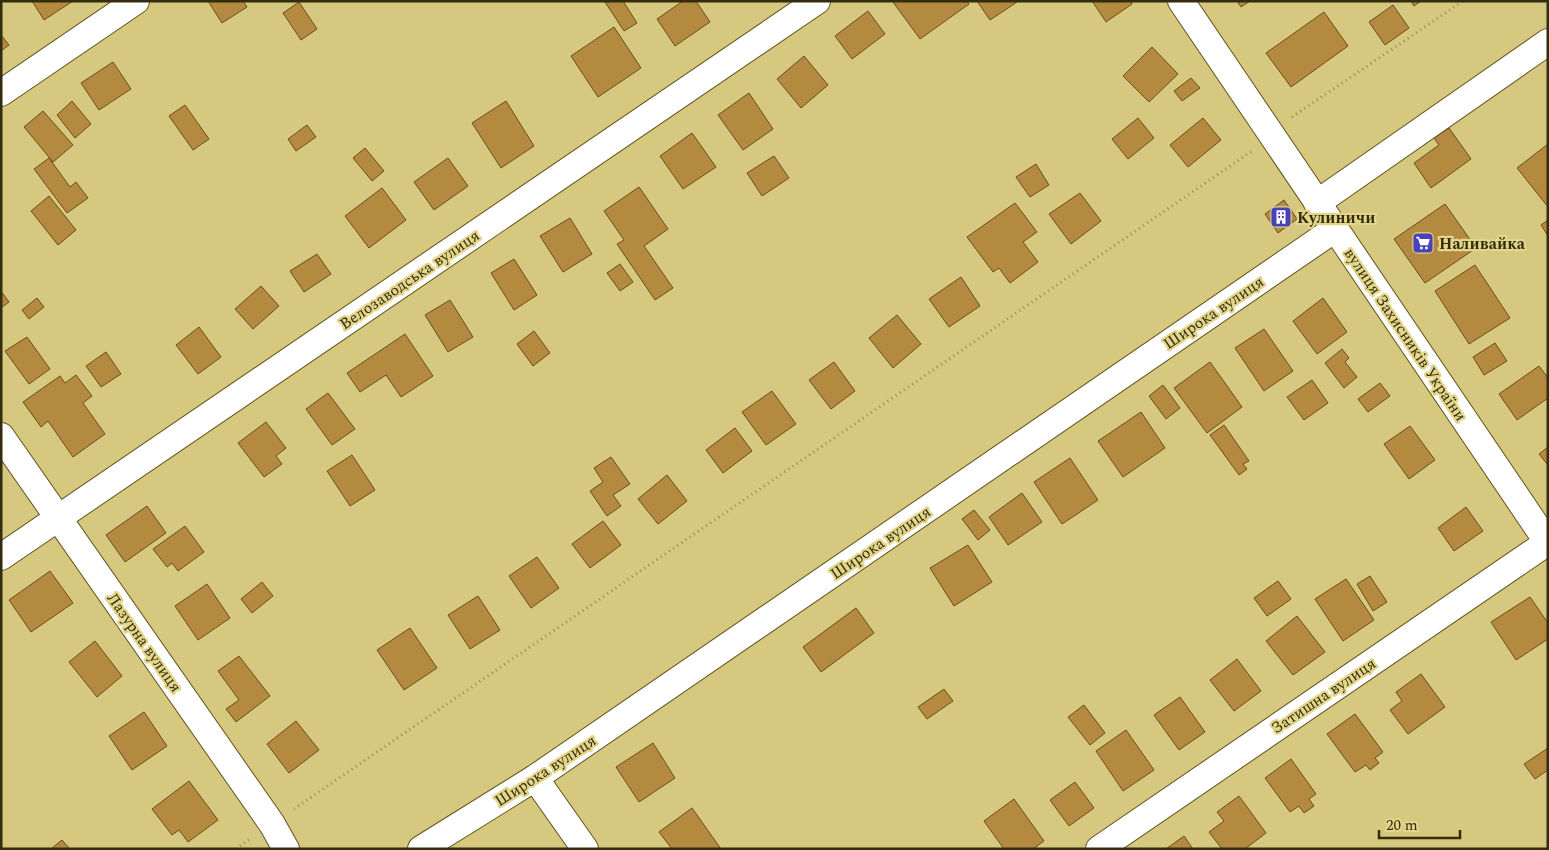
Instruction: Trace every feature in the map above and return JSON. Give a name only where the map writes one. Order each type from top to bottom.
[{"type":"street","points":[[1,93],[136,1]]},
{"type":"street","name":"Велозаводська вулиця","points":[[1,557],[817,1]]},
{"type":"street","name":"вулиця Захисників України","points":[[1181,1],[1548,543]]},
{"type":"street","points":[[1317,203],[1548,42]]},
{"type":"street","name":"Широка вулиця","points":[[421,849],[535,778],[1335,229]]},
{"type":"street","name":"Лазурна вулиця","points":[[1,436],[272,824],[286,849]]},
{"type":"street","name":"Затишна вулиця","points":[[1099,849],[1548,543]]},
{"type":"street","points":[[535,778],[585,849]]},
{"type":"path","points":[[236,849],[1463,1]]},
{"type":"building","points":[[32,1],[73,1],[44,20]]},
{"type":"building","points":[[208,1],[243,1],[247,7],[222,23]]},
{"type":"building","points":[[623,1],[637,23],[624,31],[605,2]]},
{"type":"building","points":[[683,1],[696,1],[710,22],[675,46],[657,19]]},
{"type":"building","points":[[967,1],[969,4],[920,39],[893,2]]},
{"type":"building","points":[[977,1],[1017,1],[1017,2],[990,20]]},
{"type":"building","points":[[1092,1],[1131,1],[1132,4],[1106,22]]},
{"type":"building","points":[[1237,1],[1250,1],[1241,7]]},
{"type":"building","points":[[1411,1],[1421,1],[1414,6]]},
{"type":"building","points":[[299,2],[317,29],[301,40],[283,13]]},
{"type":"building","points":[[1393,5],[1409,28],[1385,45],[1369,22]]},
{"type":"building","points":[[868,11],[885,34],[852,59],[835,36]]},
{"type":"building","points":[[1324,12],[1348,46],[1291,87],[1266,53]]},
{"type":"building","points":[[614,27],[641,68],[598,97],[571,56]]},
{"type":"building","points":[[1,35],[9,45],[1,51]]},
{"type":"building","points":[[1152,47],[1178,74],[1149,102],[1123,76]]},
{"type":"building","points":[[804,56],[828,85],[801,108],[777,79]]},
{"type":"building","points":[[113,62],[131,89],[99,110],[81,83]]},
{"type":"building","points":[[1191,78],[1200,88],[1182,101],[1174,91]]},
{"type":"building","points":[[749,93],[773,129],[743,150],[718,115]]},
{"type":"building","points":[[72,101],[91,124],[75,138],[57,115]]},
{"type":"building","points":[[506,101],[534,146],[501,168],[472,123]]},
{"type":"building","points":[[185,105],[209,139],[193,150],[169,116]]},
{"type":"building","points":[[43,111],[73,145],[53,162],[24,127]]},
{"type":"building","points":[[1138,118],[1154,138],[1128,159],[1112,139]]},
{"type":"building","points":[[1203,118],[1221,140],[1188,167],[1170,145]]},
{"type":"building","points":[[307,125],[316,137],[296,151],[288,139]]},
{"type":"building","points":[[1449,128],[1471,159],[1431,188],[1414,163],[1439,145],[1434,138]]},
{"type":"building","points":[[692,133],[716,167],[683,189],[660,156]]},
{"type":"building","points":[[1548,144],[1548,207],[1517,168]]},
{"type":"building","points":[[365,148],[384,171],[372,181],[353,158]]},
{"type":"building","points":[[774,156],[789,178],[762,196],[747,173]]},
{"type":"building","points":[[49,158],[70,187],[76,182],[88,198],[67,213],[34,169]]},
{"type":"building","points":[[448,158],[468,186],[434,210],[414,182]]},
{"type":"building","points":[[1036,164],[1049,185],[1030,197],[1016,177]]},
{"type":"building","points":[[639,187],[668,229],[644,246],[673,288],[655,300],[617,244],[624,240],[604,211]]},
{"type":"building","points":[[382,188],[406,220],[369,248],[345,216]]},
{"type":"building","points":[[1080,193],[1101,221],[1071,244],[1049,214]]},
{"type":"building","points":[[49,196],[76,230],[58,245],[31,211]]},
{"type":"building","name":"Кулиничи","points":[[1284,200],[1297,219],[1278,233],[1265,214]]},
{"type":"building","points":[[1015,203],[1037,232],[1023,242],[1038,262],[1010,283],[999,268],[993,272],[967,237]]},
{"type":"building","points":[[1445,204],[1476,248],[1425,283],[1394,239]]},
{"type":"building","points":[[570,218],[592,254],[563,272],[540,236]]},
{"type":"building","points":[[1548,220],[1548,236],[1541,225]]},
{"type":"building","points":[[317,254],[331,274],[304,292],[290,271]]},
{"type":"building","points":[[514,259],[537,295],[514,310],[491,273]]},
{"type":"building","points":[[620,264],[633,282],[620,291],[607,273]]},
{"type":"building","points":[[1475,265],[1510,318],[1469,344],[1435,291]]},
{"type":"building","points":[[961,277],[980,306],[949,327],[929,299]]},
{"type":"building","points":[[261,286],[279,306],[253,329],[235,309]]},
{"type":"building","points":[[1,291],[9,302],[1,308]]},
{"type":"building","points":[[37,298],[44,307],[29,319],[22,310]]},
{"type":"building","points":[[1323,298],[1347,332],[1317,354],[1293,321]]},
{"type":"building","points":[[450,300],[473,337],[448,352],[425,315]]},
{"type":"building","points":[[897,315],[921,344],[893,368],[869,338]]},
{"type":"building","points":[[199,327],[221,357],[198,374],[176,345]]},
{"type":"building","points":[[1264,329],[1293,371],[1264,391],[1235,348]]},
{"type":"building","points":[[534,331],[550,353],[533,366],[517,344]]},
{"type":"building","points":[[405,334],[433,376],[401,397],[386,375],[360,392],[347,373]]},
{"type":"building","points":[[27,337],[50,369],[29,384],[5,351]]},
{"type":"building","points":[[1495,343],[1507,361],[1484,375],[1473,357]]},
{"type":"building","points":[[1342,349],[1349,358],[1345,362],[1357,377],[1344,388],[1325,363]]},
{"type":"building","points":[[106,352],[121,374],[101,387],[86,366]]},
{"type":"building","points":[[834,362],[855,391],[831,409],[809,380]]},
{"type":"building","points":[[1210,362],[1242,407],[1207,433],[1174,388]]},
{"type":"building","points":[[1539,366],[1548,378],[1548,398],[1517,420],[1499,394]]},
{"type":"building","points":[[76,375],[92,396],[83,403],[105,434],[73,457],[48,421],[41,427],[23,402],[60,376],[65,383]]},
{"type":"building","points":[[1312,380],[1328,403],[1304,420],[1287,397]]},
{"type":"building","points":[[1380,383],[1390,396],[1368,412],[1358,399]]},
{"type":"building","points":[[1163,385],[1180,408],[1166,419],[1149,396]]},
{"type":"building","points":[[772,391],[796,424],[766,445],[742,412]]},
{"type":"building","points":[[328,393],[355,429],[332,445],[306,409]]},
{"type":"building","points":[[1141,412],[1165,448],[1123,477],[1098,441]]},
{"type":"building","points":[[266,422],[286,448],[276,456],[282,464],[264,477],[238,443]]},
{"type":"building","points":[[1224,425],[1249,461],[1243,464],[1247,469],[1239,475],[1210,435]]},
{"type":"building","points":[[1410,426],[1435,460],[1409,479],[1384,444]]},
{"type":"building","points":[[735,428],[752,451],[723,473],[706,450]]},
{"type":"building","points":[[1548,447],[1548,465],[1539,454]]},
{"type":"building","points":[[352,455],[375,490],[350,506],[327,471]]},
{"type":"building","points":[[611,457],[630,484],[613,495],[621,506],[607,516],[590,491],[603,482],[594,468]]},
{"type":"building","points":[[1070,458],[1098,500],[1062,524],[1034,482]]},
{"type":"building","points":[[667,475],[687,501],[658,524],[638,499]]},
{"type":"building","points":[[1022,493],[1042,522],[1008,545],[989,517]]},
{"type":"building","points":[[147,506],[166,533],[125,562],[106,535]]},
{"type":"building","points":[[1466,507],[1483,531],[1454,551],[1438,528]]},
{"type":"building","points":[[974,510],[990,530],[978,540],[962,519]]},
{"type":"building","points":[[603,521],[621,545],[590,568],[572,544]]},
{"type":"building","points":[[185,526],[204,552],[178,571],[172,563],[167,567],[153,549]]},
{"type":"building","points":[[968,545],[992,582],[954,606],[930,568]]},
{"type":"building","points":[[537,557],[559,588],[531,608],[509,576]]},
{"type":"building","points":[[50,571],[73,603],[31,632],[9,600]]},
{"type":"building","points":[[1370,576],[1387,602],[1373,611],[1357,584]]},
{"type":"building","points":[[1346,579],[1374,620],[1343,641],[1315,599]]},
{"type":"building","points":[[1278,581],[1291,599],[1267,616],[1254,598]]},
{"type":"building","points":[[262,582],[273,596],[252,613],[241,599]]},
{"type":"building","points":[[207,584],[230,618],[198,640],[175,606]]},
{"type":"building","points":[[478,596],[500,630],[470,649],[448,615]]},
{"type":"building","points":[[1530,597],[1548,623],[1548,639],[1516,660],[1491,622]]},
{"type":"building","points":[[856,608],[874,633],[821,672],[803,647]]},
{"type":"building","points":[[1297,616],[1325,652],[1293,675],[1266,641]]},
{"type":"building","points":[[410,628],[437,668],[404,690],[377,650]]},
{"type":"building","points":[[95,641],[122,676],[97,697],[69,662]]},
{"type":"building","points":[[239,656],[270,696],[236,722],[226,709],[239,700],[218,671]]},
{"type":"building","points":[[1237,659],[1261,691],[1234,711],[1210,680]]},
{"type":"building","points":[[1421,674],[1445,707],[1408,734],[1390,710],[1402,701],[1396,692]]},
{"type":"building","points":[[944,689],[953,701],[927,719],[918,707]]},
{"type":"building","points":[[1180,697],[1205,732],[1179,750],[1154,715]]},
{"type":"building","points":[[1084,705],[1105,733],[1090,745],[1068,717]]},
{"type":"building","points":[[144,712],[167,746],[132,770],[109,736]]},
{"type":"building","points":[[1355,714],[1383,752],[1375,758],[1379,763],[1370,770],[1366,765],[1355,772],[1327,734]]},
{"type":"building","points":[[296,721],[319,750],[289,773],[267,744]]},
{"type":"building","points":[[1126,730],[1154,770],[1123,791],[1096,751]]},
{"type":"building","points":[[653,743],[675,778],[639,802],[616,767]]},
{"type":"building","points":[[1548,748],[1548,770],[1535,779],[1524,764]]},
{"type":"building","points":[[1291,759],[1316,794],[1309,799],[1314,806],[1304,813],[1299,806],[1290,812],[1265,778]]},
{"type":"building","points":[[189,781],[218,820],[188,842],[179,830],[172,835],[152,809]]},
{"type":"building","points":[[1075,782],[1094,808],[1069,826],[1050,800]]},
{"type":"building","points":[[1239,796],[1266,833],[1245,849],[1222,849],[1209,832],[1224,821],[1217,812]]},
{"type":"building","points":[[1014,799],[1044,841],[1033,849],[1004,849],[984,821]]},
{"type":"building","points":[[692,808],[721,849],[672,849],[659,832]]},
{"type":"building","points":[[1184,836],[1193,849],[1166,849]]},
{"type":"building","points":[[62,840],[70,849],[52,849],[52,848]]},
{"type":"place","name":"Кулиничи","points":[[1281,217]]},
{"type":"place","name":"Наливайка","points":[[1423,243]]}]
